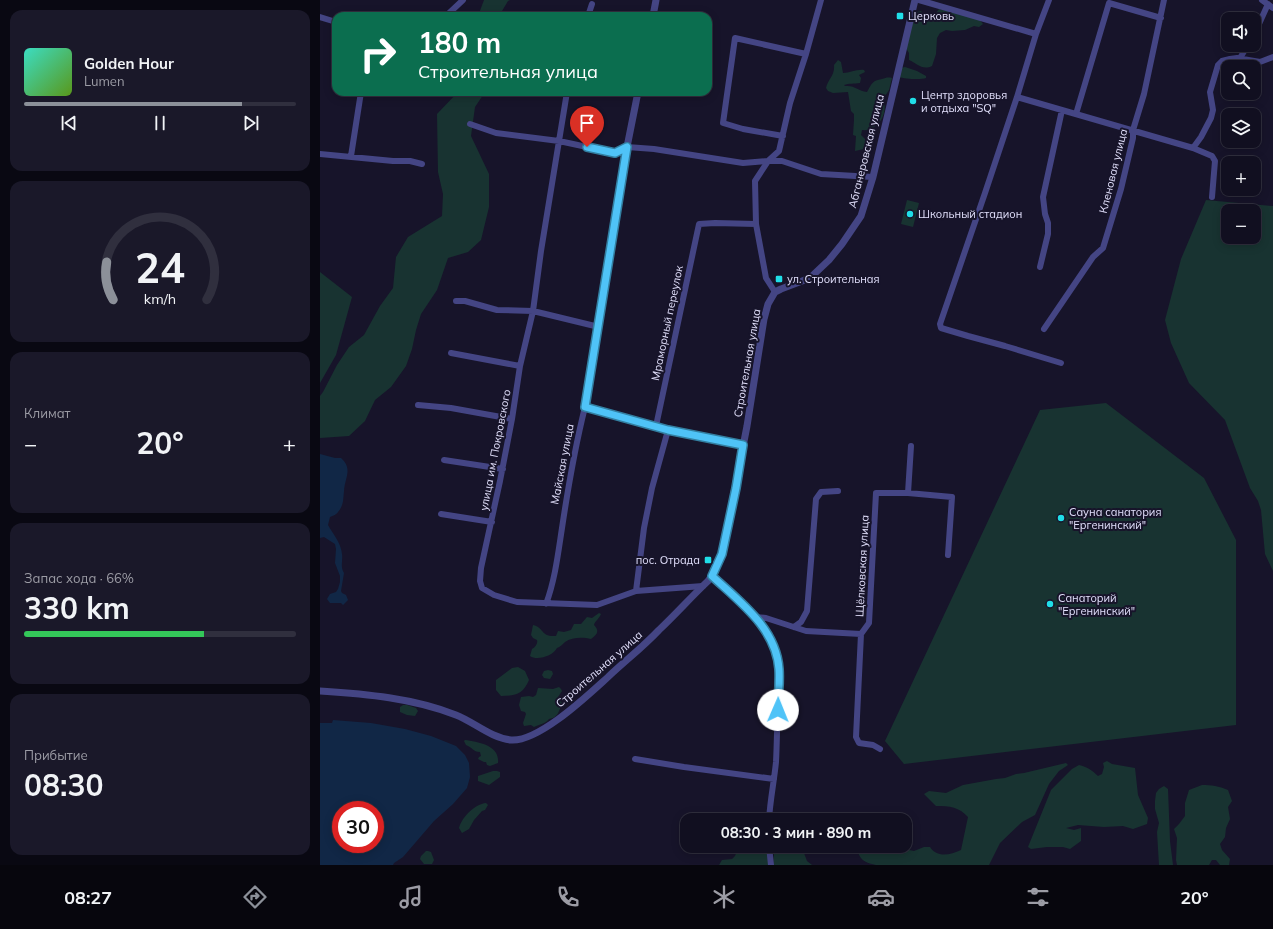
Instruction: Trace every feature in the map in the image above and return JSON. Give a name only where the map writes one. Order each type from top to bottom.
[{"type":"street","points":[[450,12],[463,0]]},
{"type":"street","points":[[654,12],[656,0]]},
{"type":"street","points":[[775,292],[766,278],[756,224],[755,181],[768,160],[779,150],[790,103],[821,0]]},
{"type":"street","name":"Абганеровская улица","points":[[775,292],[810,278],[829,260],[861,216],[873,177],[915,0]]},
{"type":"street","points":[[919,0],[1036,34]]},
{"type":"street","points":[[1049,0],[1036,34],[1017,97],[940,324],[941,328],[953,332],[1062,363]]},
{"type":"street","name":"Кленовая улица","points":[[1044,329],[1093,257],[1103,248],[1121,189],[1133,138],[1133,130],[1144,94],[1164,0]]},
{"type":"street","points":[[1261,23],[1271,6],[1262,0]]},
{"type":"street","points":[[1076,114],[1109,3],[1161,18]]},
{"type":"street","points":[[589,12],[592,4]]},
{"type":"street","points":[[320,17],[332,21]]},
{"type":"street","points":[[783,136],[743,129],[723,123],[735,38],[806,54]]},
{"type":"street","points":[[1240,58],[1244,52]]},
{"type":"street","points":[[1193,148],[1201,137],[1211,118],[1213,110],[1210,92],[1218,65],[1222,61],[1230,59],[1240,58],[1260,62],[1273,58]]},
{"type":"street","points":[[351,156],[360,96]]},
{"type":"street","name":"улица им. Покровского","points":[[566,96],[558,141],[533,311],[520,366],[503,469],[481,568],[480,581],[482,588],[494,595],[517,602],[597,606],[636,591],[703,586]]},
{"type":"street","name":"Майская улица","points":[[546,604],[552,584],[571,472],[585,407],[627,147],[637,96]]},
{"type":"street","points":[[1017,97],[1193,148],[1212,156],[1215,161],[1212,197]]},
{"type":"street","points":[[1040,267],[1048,234],[1048,223],[1045,214],[1043,197],[1062,110]]},
{"type":"street","points":[[470,124],[496,133],[558,141],[615,153],[627,147],[654,149],[743,163],[768,160],[782,161],[821,174],[873,177]]},
{"type":"street","points":[[320,154],[393,161],[410,161],[422,164]]},
{"type":"street","name":"Мраморный переулок","points":[[656,426],[699,224],[756,224]]},
{"type":"street","name":"Строительная улица","points":[[320,692],[380,696],[423,705],[456,715],[473,722],[489,732],[510,740],[520,740],[537,732],[572,709],[658,632],[712,576],[722,554],[736,488],[764,319],[768,304],[775,292]]},
{"type":"street","points":[[456,300],[497,310],[533,311],[599,327]]},
{"type":"street","points":[[451,353],[520,366]]},
{"type":"street","points":[[418,405],[451,408],[512,419]]},
{"type":"street","points":[[585,407],[668,430],[743,445]]},
{"type":"street","points":[[636,591],[644,528],[652,488],[668,430]]},
{"type":"street","points":[[911,446],[908,493],[952,497],[948,555]]},
{"type":"street","points":[[444,460],[503,469]]},
{"type":"street","points":[[794,627],[801,622],[807,611],[816,499],[821,492],[838,491]]},
{"type":"street","name":"Щёлковская улица","points":[[880,749],[873,745],[859,743],[856,737],[861,634],[869,623],[876,493],[908,493]]},
{"type":"street","points":[[441,514],[492,522]]},
{"type":"street","points":[[712,576],[737,597],[755,617],[765,629],[776,650],[779,669],[777,737],[770,813]]},
{"type":"street","points":[[755,617],[766,618],[806,631],[861,634]]},
{"type":"street","points":[[635,759],[774,779]]},
{"type":"street","points":[[770,853],[771,865]]},
{"type":"green space","points":[[484,0],[510,0],[501,12],[480,12]]},
{"type":"green space","points":[[939,9],[979,19],[983,24],[979,27],[974,26],[965,30],[946,30],[940,33],[937,38],[936,54],[932,66],[925,68],[909,60],[909,53],[906,48],[914,16],[917,12],[921,11],[924,15],[933,17]]},
{"type":"green space","points":[[838,60],[841,62],[843,73],[861,70],[864,70],[865,72],[859,75],[861,78],[860,83],[844,85],[845,86],[851,86],[867,92],[871,84],[874,82],[892,78],[889,90],[883,99],[884,110],[881,120],[873,128],[862,130],[861,135],[865,139],[866,144],[864,149],[855,151],[856,136],[853,135],[854,114],[851,111],[848,92],[833,93],[828,91],[826,88],[832,75],[834,65]]},
{"type":"green space","points":[[905,67],[917,71],[926,76],[926,78],[913,79],[899,77],[901,68]]},
{"type":"green space","points":[[454,96],[482,96],[475,107],[471,136],[489,174],[489,207],[481,240],[468,252],[448,258],[437,290],[421,314],[406,366],[391,387],[375,400],[365,421],[349,436],[320,438],[320,396],[349,347],[364,335],[380,306],[393,288],[396,257],[408,237],[442,216],[443,194],[438,172],[437,114]]},
{"type":"green space","name":"Школьный стадион","points":[[907,200],[919,203],[913,227],[901,224]]},
{"type":"green space","points":[[1206,200],[1251,204],[1221,204],[1221,244],[1261,244],[1261,205],[1273,206],[1273,571],[1265,554],[1261,510],[1258,501],[1250,488],[1225,420],[1189,383],[1171,343],[1165,320],[1181,259]]},
{"type":"green space","points":[[320,272],[352,297],[336,355],[320,383]]},
{"type":"green space","points":[[1106,403],[1204,478],[1236,540],[1236,725],[904,764],[885,741],[1040,410]]},
{"type":"green space","points":[[599,613],[601,614],[594,625],[597,629],[597,633],[591,639],[574,638],[565,642],[545,657],[537,658],[530,656],[532,649],[536,646],[537,642],[537,640],[531,635],[533,625],[537,626],[547,635],[556,636],[558,631],[564,632],[571,630],[574,624],[581,624],[587,617],[592,618]]},
{"type":"green space","points":[[518,667],[525,671],[529,680],[527,685],[515,695],[501,696],[496,690],[496,680],[512,668]]},
{"type":"green space","points":[[544,671],[552,671],[553,674],[550,679],[544,678],[542,675]]},
{"type":"green space","points":[[559,687],[562,691],[558,699],[562,703],[556,716],[534,727],[531,725],[524,726],[523,723],[526,714],[525,712],[521,711],[519,705],[521,697],[533,697],[536,695],[538,688],[553,689]]},
{"type":"green space","points":[[403,705],[416,708],[418,711],[415,716],[400,712],[400,707]]},
{"type":"green space","points":[[465,740],[482,743],[492,748],[498,757],[498,763],[490,766],[487,765],[486,762],[478,759],[481,756],[480,752],[466,745]]},
{"type":"green space","points":[[1107,761],[1112,764],[1135,768],[1138,795],[1148,818],[1147,824],[1133,829],[1123,826],[1104,827],[1078,825],[1066,828],[1074,830],[1081,828],[1081,841],[1070,849],[1063,847],[1047,847],[1031,849],[1028,847],[1051,790],[1072,769],[1079,765],[1089,769],[1098,776],[1102,774],[1104,767],[1103,763]]},
{"type":"green space","points":[[1066,763],[1068,765],[1059,771],[1049,784],[1035,815],[1022,822],[1000,843],[989,865],[876,865],[868,863],[862,859],[858,853],[912,853],[912,851],[924,847],[930,847],[936,853],[940,854],[957,852],[961,850],[968,817],[961,811],[954,808],[936,806],[924,794],[929,791],[946,793],[963,785],[1005,778]]},
{"type":"green space","points":[[493,771],[500,772],[500,777],[489,785],[478,781],[478,776]]},
{"type":"green space","points":[[1202,785],[1215,786],[1228,790],[1232,801],[1228,807],[1230,819],[1226,828],[1225,837],[1220,844],[1222,850],[1230,859],[1229,865],[1220,865],[1216,860],[1212,860],[1209,865],[1177,865],[1177,838],[1174,829],[1185,816],[1185,803],[1189,790]]},
{"type":"green space","points":[[1164,786],[1168,789],[1170,841],[1173,865],[1159,865],[1157,832],[1159,823],[1155,809],[1155,801],[1156,793]]},
{"type":"green space","points":[[486,803],[488,805],[485,810],[482,811],[474,820],[469,829],[462,833],[459,828],[466,816],[473,808]]},
{"type":"green space","points":[[426,851],[431,852],[434,860],[432,864],[424,864],[420,859]]},
{"type":"green space","points":[[736,853],[768,853],[770,865],[719,865],[722,860],[732,859]]},
{"type":"green space","points":[[774,853],[804,853],[807,861],[812,865],[773,865]]},
{"type":"water","points":[[320,454],[341,458],[347,466],[342,504],[337,513],[330,517],[328,525],[341,550],[344,573],[341,591],[346,595],[348,600],[343,605],[341,603],[330,603],[327,599],[330,594],[336,592],[338,589],[340,576],[335,563],[335,544],[324,537],[320,538]]},
{"type":"water","points":[[333,720],[371,723],[405,729],[431,736],[456,746],[465,755],[469,763],[470,777],[467,788],[453,804],[434,821],[403,857],[393,865],[320,865],[320,723],[332,723]]},
{"type":"place","name":"Церковь","points":[[900,16]]},
{"type":"place","name":"Центр здоровья и отдыха \"SQ\"","points":[[913,101]]},
{"type":"place","name":"Школьный стадион","points":[[910,214]]},
{"type":"place","name":"ул. Строительная","points":[[779,279]]},
{"type":"place","name":"Сауна санатория \"Ергенинский\"","points":[[1061,518]]},
{"type":"place","name":"пос. Отрада","points":[[708,560]]},
{"type":"place","name":"Санаторий \"Ергенинский\"","points":[[1050,604]]},
{"type":"route","points":[[587,147],[615,153],[627,147],[585,407],[668,430],[743,445],[736,488],[722,554],[712,576],[737,597],[748,609],[769,636],[776,650],[779,669],[778,710]]}]
